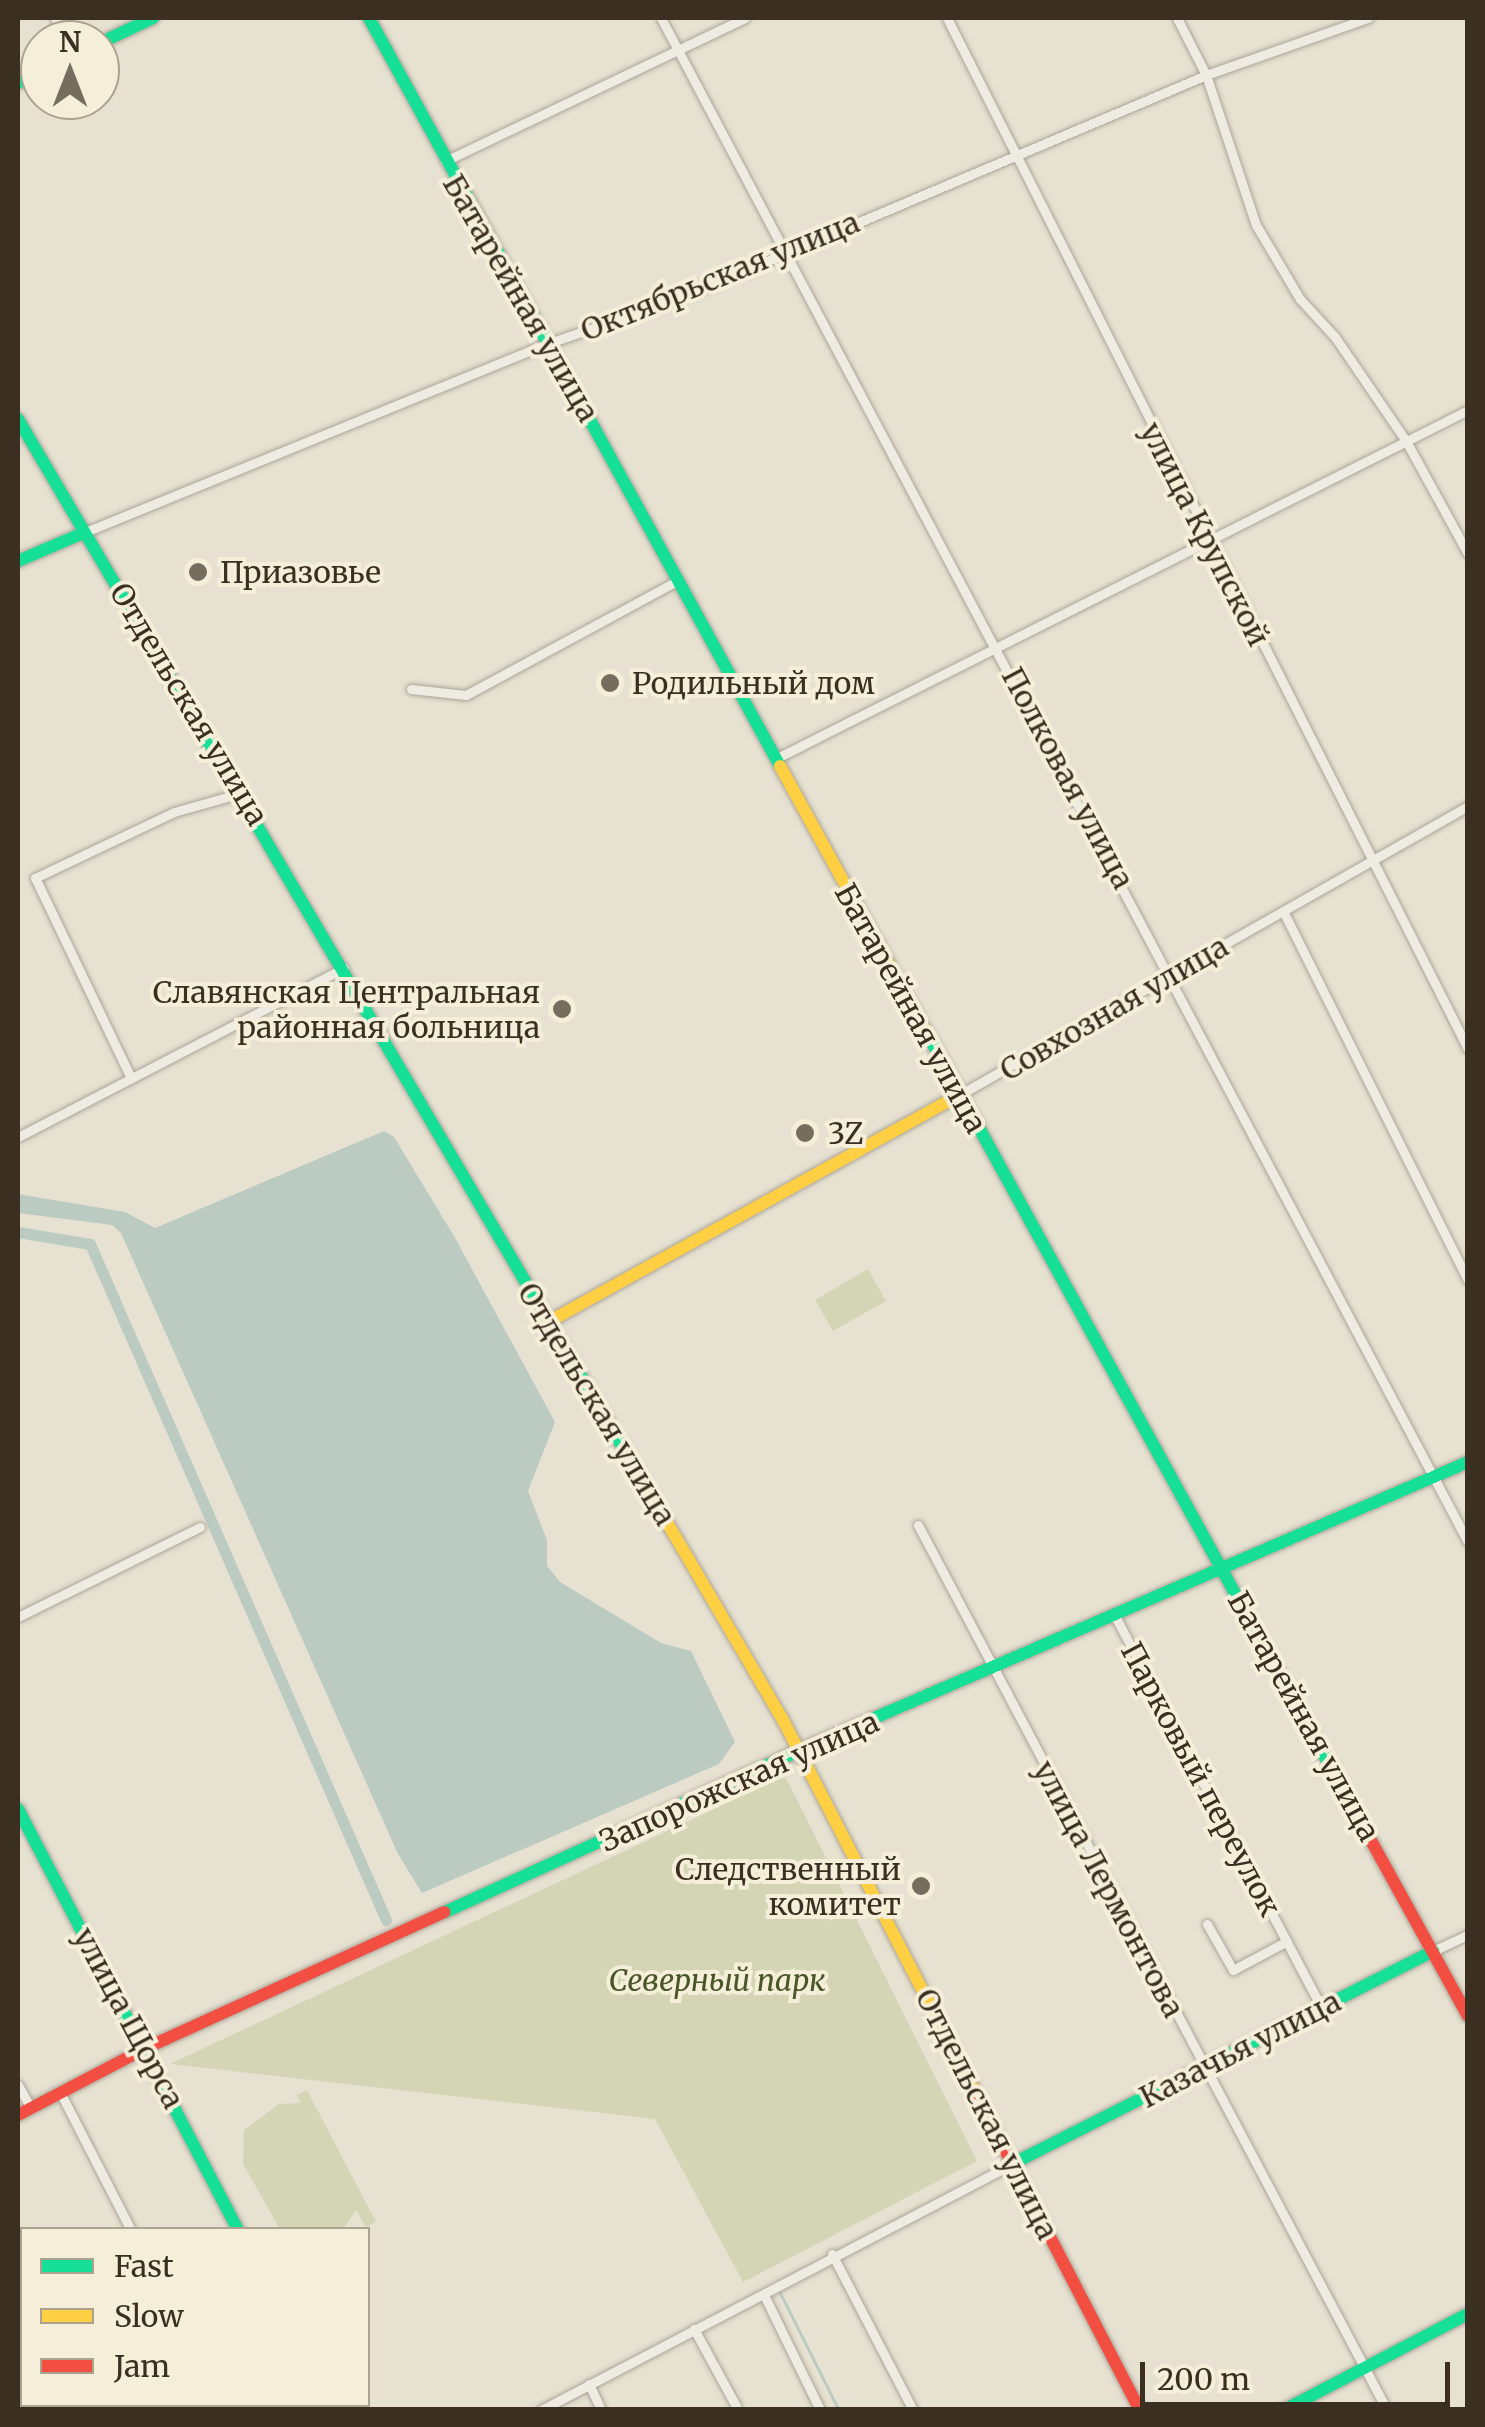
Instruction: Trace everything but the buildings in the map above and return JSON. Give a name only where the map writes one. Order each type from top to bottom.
[{"type":"street","points":[[120,34],[153,18]]},
{"type":"street","name":"Батарейная улица","points":[[369,18],[443,162],[679,580],[959,1095],[1433,1951],[1462,1994],[1468,2016]]},
{"type":"street","name":"Полковая улица","points":[[660,18],[788,252],[1468,1542]]},
{"type":"street","points":[[443,162],[745,18]]},
{"type":"street","name":"улица Крупской","points":[[946,18],[1206,540],[1468,1049]]},
{"type":"street","points":[[1177,18],[1206,75],[1256,225],[1300,299],[1335,337],[1406,441],[1468,554]]},
{"type":"street","name":"Октябрьская улица","points":[[18,561],[546,344],[788,252],[1206,75],[1368,18]]},
{"type":"street","points":[[774,759],[1468,410]]},
{"type":"street","name":"Отдельская улица","points":[[18,419],[800,1750],[1140,2410]]},
{"type":"street","points":[[411,688],[466,695],[679,580]]},
{"type":"street","points":[[132,1078],[34,878],[174,812],[241,793]]},
{"type":"street","name":"Совхозная улица","points":[[548,1322],[959,1095],[1468,806]]},
{"type":"street","points":[[1283,911],[1468,1280]]},
{"type":"street","points":[[18,1137],[344,968]]},
{"type":"street","name":"Запорожская улица","points":[[24,2111],[146,2048],[800,1750],[1468,1462]]},
{"type":"street","name":"улица Лермонтова","points":[[918,1525],[991,1670],[1387,2410]]},
{"type":"street","points":[[18,1616],[200,1527]]},
{"type":"street","name":"Парковый переулок","points":[[1116,1616],[1322,2008]]},
{"type":"street","name":"улица Щорса","points":[[18,1808],[236,2227]]},
{"type":"street","name":"Парковый переулок","points":[[1207,1924],[1233,1970],[1287,1941]]},
{"type":"street","name":"Казачья улица","points":[[1012,2164],[1468,1936]]},
{"type":"street","points":[[18,2085],[24,2111]]},
{"type":"street","points":[[61,2094],[129,2227]]},
{"type":"street","points":[[540,2410],[764,2294],[832,2254],[1012,2164]]},
{"type":"street","points":[[832,2254],[914,2410]]},
{"type":"street","points":[[764,2294],[820,2410]]},
{"type":"street","points":[[1284,2410],[1468,2314]]},
{"type":"street","points":[[694,2330],[736,2406]]},
{"type":"street","points":[[589,2384],[601,2410]]},
{"type":"green space","points":[[868,1269],[886,1301],[833,1331],[815,1300]]},
{"type":"green space","name":"Северный парк","points":[[785,1776],[977,2161],[743,2282],[655,2119],[170,2064]]},
{"type":"green space","points":[[307,2090],[376,2222],[366,2227],[356,2210],[344,2227],[279,2227],[243,2164],[244,2130],[279,2104],[301,2103],[297,2095]]},
{"type":"shaded area","points":[[384,1131],[394,1137],[454,1236],[555,1422],[528,1491],[547,1540],[547,1566],[560,1582],[661,1643],[691,1651],[735,1742],[719,1764],[422,1893],[398,1854],[121,1233],[112,1225],[18,1213],[18,1194],[125,1212],[155,1228]]},
{"type":"waterway","points":[[18,1232],[90,1244],[386,1920]]},
{"type":"waterway","points":[[780,2292],[839,2410]]},
{"type":"traffic: fast","points":[[120,34],[153,18]]},
{"type":"traffic: fast","points":[[369,18],[780,766]]},
{"type":"traffic: fast","points":[[18,419],[655,1502]]},
{"type":"traffic: fast","points":[[18,561],[83,533]]},
{"type":"traffic: fast","points":[[929,1037],[1347,1797]]},
{"type":"traffic: fast","points":[[445,1912],[800,1750],[1468,1462]]},
{"type":"traffic: fast","points":[[18,1809],[236,2227]]},
{"type":"traffic: fast","points":[[1012,2164],[1433,1951]]},
{"type":"traffic: fast","points":[[1284,2410],[1468,2314]]},
{"type":"traffic: slow","points":[[780,766],[929,1037]]},
{"type":"traffic: slow","points":[[548,1322],[959,1095]]},
{"type":"traffic: slow","points":[[655,1502],[783,1720],[976,2094]]},
{"type":"traffic: jam","points":[[1347,1797],[1468,2016]]},
{"type":"traffic: jam","points":[[18,2115],[146,2048],[445,1912]]},
{"type":"traffic: jam","points":[[976,2094],[1140,2410]]},
{"type":"place","name":"Приазовье","points":[[198,572]]},
{"type":"place","name":"Родильный дом","points":[[610,683]]},
{"type":"place","name":"Славянская Центральная районная больница","points":[[562,1009]]},
{"type":"place","name":"3Z","points":[[805,1133]]},
{"type":"place","name":"Следственный комитет","points":[[921,1886]]}]
